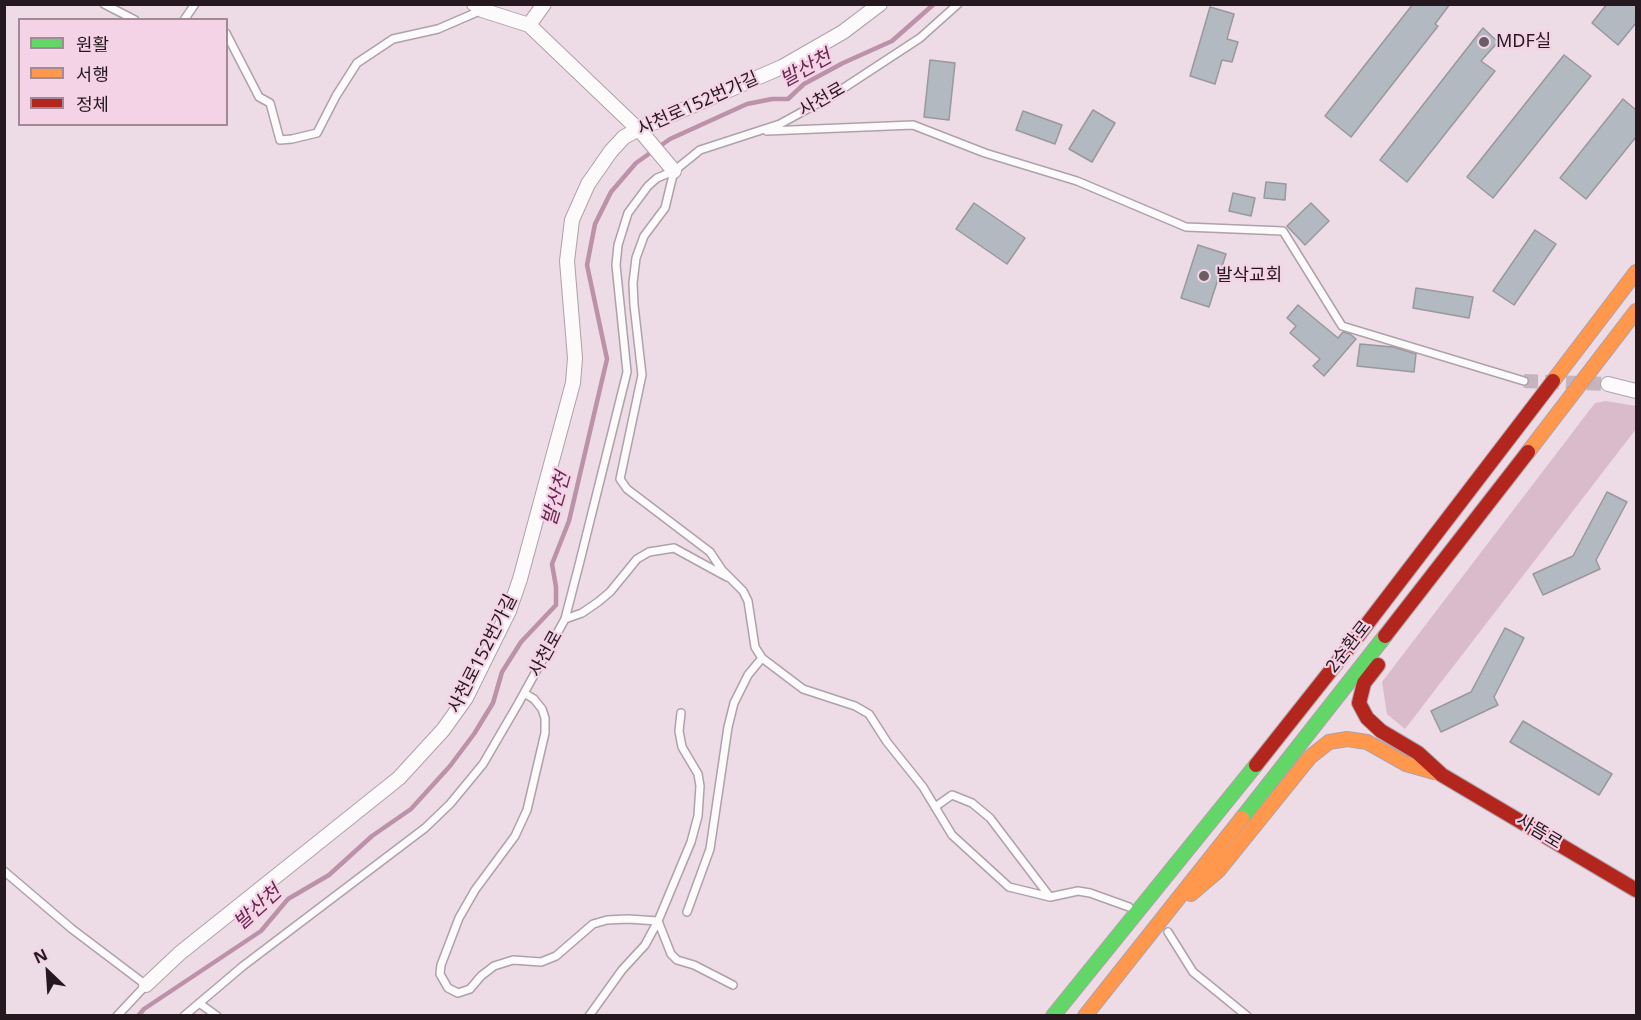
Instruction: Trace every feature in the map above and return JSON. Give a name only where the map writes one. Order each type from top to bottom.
[{"type":"street","points":[[529,24],[544,4]]},
{"type":"street","name":"사천로152번가길","points":[[146,985],[180,953],[399,778],[443,730],[466,698],[509,611],[520,579],[573,383],[575,358],[567,261],[572,220],[600,167],[624,137],[782,67],[843,32],[880,4]]},
{"type":"street","points":[[478,7],[529,24],[641,131],[671,167]]},
{"type":"street","name":"2순환로","points":[[1053,1016],[1180,861],[1344,654],[1636,272]]},
{"type":"street","name":"2순환로","points":[[1085,1016],[1369,657],[1636,311]]},
{"type":"street","points":[[1608,384],[1636,391]]},
{"type":"street","points":[[1442,774],[1418,753],[1381,731],[1367,718],[1359,704],[1364,683],[1397,639],[1492,498]]},
{"type":"street","points":[[1154,927],[1218,871],[1310,758],[1329,742],[1347,739],[1366,742],[1406,764],[1442,774]]},
{"type":"street","name":"사뜸로","points":[[1442,774],[1636,890]]},
{"type":"lane","points":[[104,4],[131,18]]},
{"type":"lane","points":[[185,18],[195,4]]},
{"type":"lane","name":"사천로","points":[[184,1016],[243,966],[425,828],[450,804],[483,764],[524,693],[565,619],[627,372],[616,265],[618,245],[628,213],[648,186],[671,167],[700,150],[780,124],[833,95],[920,38],[958,4]]},
{"type":"lane","points":[[228,37],[259,96],[270,103],[280,140],[292,139],[317,133],[336,96],[357,63],[393,39],[438,29],[478,7]]},
{"type":"lane","points":[[757,131],[913,125],[985,153],[1077,181],[1186,227],[1283,231],[1342,326],[1524,381]]},
{"type":"lane","points":[[671,167],[665,208],[644,236],[636,258],[633,283],[634,305],[642,375],[620,479],[627,489],[711,552],[722,570],[743,591],[748,602],[755,647],[762,658],[802,689],[855,706],[869,714],[887,742],[923,787],[952,835],[1009,887],[1050,897],[1078,891],[1129,907]]},
{"type":"lane","points":[[565,619],[582,613],[598,602],[610,592],[637,559],[649,552],[674,548],[733,580]]},
{"type":"lane","points":[[687,912],[710,849],[728,727],[734,703],[748,675],[762,658]]},
{"type":"lane","points":[[524,693],[534,699],[542,709],[545,718],[545,733],[527,810],[515,836],[475,890],[459,918],[441,965],[442,979],[448,988],[458,993],[470,990],[481,976],[494,966],[513,960],[541,962],[556,956],[593,924],[607,920],[628,919],[658,921]]},
{"type":"lane","points":[[589,1016],[622,970],[645,945],[683,866],[698,816],[700,786],[698,774],[682,747],[678,731],[681,713]]},
{"type":"lane","points":[[935,807],[952,795],[972,803],[990,818],[1050,897]]},
{"type":"lane","points":[[4,871],[72,929],[146,985]]},
{"type":"lane","points":[[658,921],[671,954],[677,960],[733,985]]},
{"type":"lane","points":[[1168,932],[1193,972],[1246,1016]]},
{"type":"lane","name":"사천로152번가길","points":[[117,1016],[146,985]]},
{"type":"lane","points":[[199,1003],[217,1016]]},
{"type":"shaded area","points":[[1606,401],[1636,406],[1636,429],[1405,729],[1387,714],[1382,682],[1595,403]]},
{"type":"building","points":[[1413,4],[1450,4],[1435,24],[1438,26],[1351,137],[1325,116]]},
{"type":"building","points":[[1607,4],[1636,4],[1636,23],[1618,45],[1592,23]]},
{"type":"building","points":[[1210,7],[1234,14],[1227,39],[1238,42],[1232,62],[1222,60],[1215,84],[1190,76]]},
{"type":"building","points":[[1483,28],[1498,42],[1481,61],[1495,71],[1407,182],[1380,160]]},
{"type":"building","points":[[1564,55],[1591,76],[1493,198],[1467,177]]},
{"type":"building","points":[[930,60],[955,63],[949,120],[924,117]]},
{"type":"building","points":[[1623,99],[1636,110],[1636,137],[1586,199],[1560,178]]},
{"type":"building","points":[[1093,110],[1115,123],[1092,162],[1069,149]]},
{"type":"building","points":[[1023,111],[1062,125],[1055,144],[1016,130]]},
{"type":"building","points":[[1266,182],[1286,184],[1285,200],[1264,198]]},
{"type":"building","points":[[1233,193],[1255,198],[1251,216],[1229,211]]},
{"type":"building","points":[[974,203],[1025,238],[1007,264],[956,229]]},
{"type":"building","points":[[1311,203],[1329,221],[1305,245],[1287,226]]},
{"type":"building","points":[[1535,230],[1556,244],[1514,305],[1493,291]]},
{"type":"building","name":"발삭교회","points":[[1198,245],[1226,254],[1209,307],[1181,298]]},
{"type":"building","points":[[1416,288],[1473,297],[1469,318],[1413,308]]},
{"type":"building","points":[[1298,305],[1338,338],[1343,332],[1356,339],[1324,376],[1313,366],[1320,359],[1290,333],[1296,326],[1287,318]]},
{"type":"building","points":[[1360,344],[1393,347],[1416,354],[1414,372],[1357,366]]},
{"type":"building","points":[[1607,492],[1627,502],[1596,560],[1600,569],[1543,595],[1533,574],[1573,556]]},
{"type":"building","points":[[1505,628],[1524,638],[1494,697],[1498,705],[1441,732],[1431,711],[1471,692]]},
{"type":"building","points":[[1523,721],[1612,774],[1599,795],[1510,742]]},
{"type":"waterway","name":"발산천","points":[[138,1016],[144,1009],[261,931],[288,899],[329,875],[372,836],[411,809],[450,766],[474,734],[493,703],[502,672],[521,642],[556,605],[552,564],[569,521],[607,359],[587,265],[595,224],[611,192],[636,163],[670,139],[747,104],[772,99],[788,99],[804,84],[892,41],[934,4]]},
{"type":"tunnel","points":[[1524,381],[1608,384]]},
{"type":"traffic: fast","points":[[1242,818],[1385,636]]},
{"type":"traffic: fast","points":[[1053,1016],[1256,765]]},
{"type":"traffic: slow","points":[[1553,381],[1636,272]]},
{"type":"traffic: slow","points":[[1528,452],[1636,311]]},
{"type":"traffic: slow","points":[[1191,894],[1218,871],[1310,757],[1329,742],[1347,739],[1367,742],[1406,764],[1434,772]]},
{"type":"traffic: slow","points":[[1085,1016],[1242,818]]},
{"type":"traffic: jam","points":[[1256,765],[1553,381]]},
{"type":"traffic: jam","points":[[1385,636],[1528,452]]},
{"type":"traffic: jam","points":[[1378,665],[1364,683],[1359,703],[1367,718],[1381,731],[1418,753],[1442,775],[1636,890]]},
{"type":"place","name":"MDF실","points":[[1484,42]]},
{"type":"place","name":"발삭교회","points":[[1204,276]]}]
